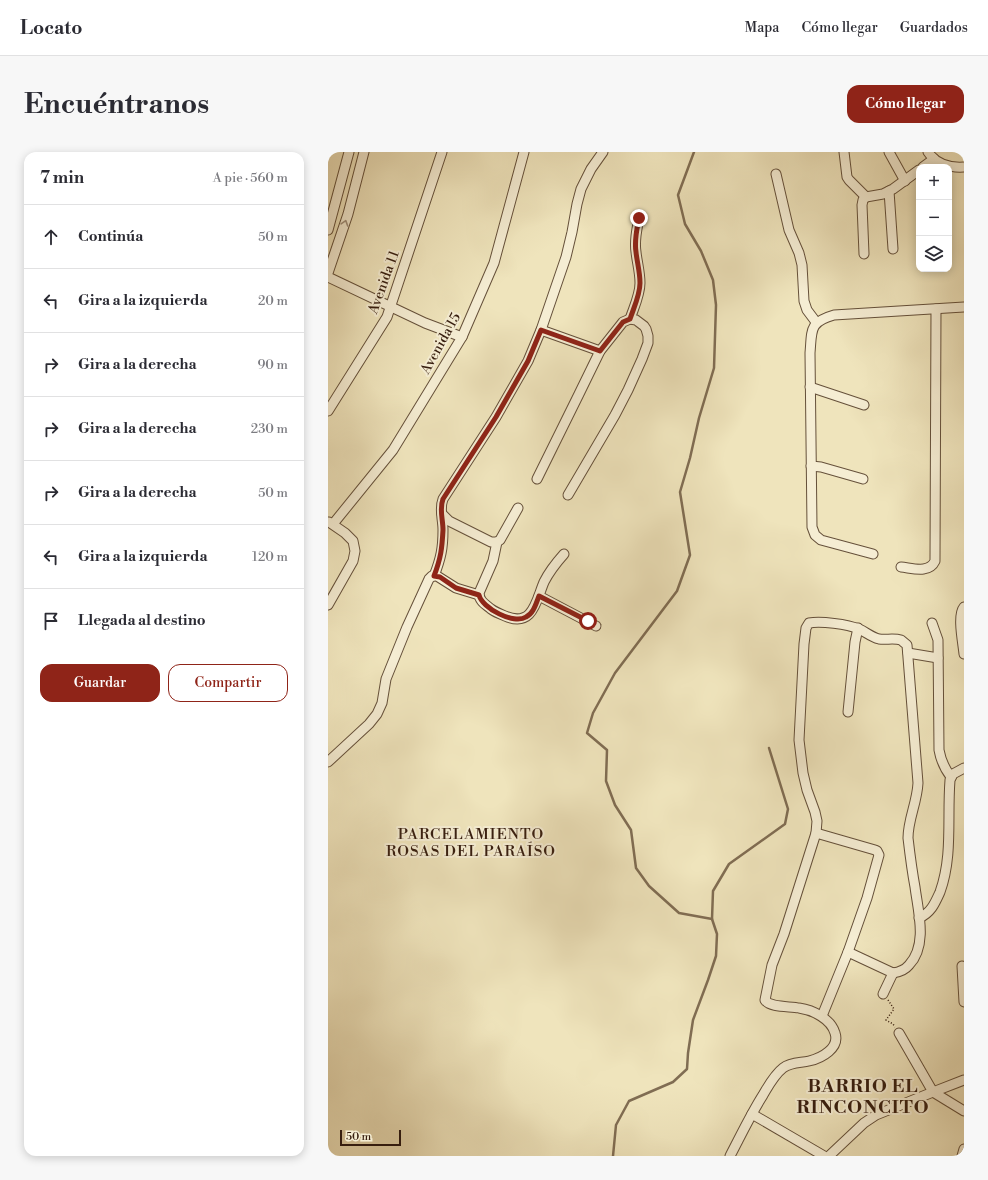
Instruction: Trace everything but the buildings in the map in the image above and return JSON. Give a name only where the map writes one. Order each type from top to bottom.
[{"type":"street","points":[[328,230],[349,152]]},
{"type":"street","points":[[328,273],[348,214],[364,152]]},
{"type":"street","name":"Avenida 11","points":[[328,411],[387,317],[442,152]]},
{"type":"street","name":"Avenida 15","points":[[330,523],[393,450],[462,338],[494,263],[524,152]]},
{"type":"street","points":[[328,762],[369,724],[377,714],[382,703],[386,679],[390,669],[428,581],[434,576],[442,553],[443,529],[441,507],[443,499],[496,417],[528,361],[541,330],[566,257],[578,197],[586,179],[603,152]]},
{"type":"street","points":[[844,152],[847,177],[866,197]]},
{"type":"street","points":[[889,152],[905,181]]},
{"type":"street","points":[[925,164],[931,155],[943,164]]},
{"type":"street","points":[[952,167],[964,167]]},
{"type":"street","points":[[864,254],[863,200],[866,197],[883,194],[889,191],[916,172]]},
{"type":"street","points":[[776,174],[789,230],[802,265],[804,301],[807,310],[816,322]]},
{"type":"street","points":[[889,191],[893,249]]},
{"type":"street","points":[[630,319],[638,295],[640,282],[635,246],[639,218]]},
{"type":"street","points":[[328,277],[425,323],[462,338]]},
{"type":"street","points":[[873,554],[821,540],[815,535],[812,527],[810,387],[812,332],[816,322],[834,315],[964,307]]},
{"type":"street","points":[[901,567],[926,569],[932,567],[935,561],[936,309]]},
{"type":"street","points":[[537,480],[600,351],[623,322],[630,319],[636,320],[644,326],[648,333],[648,343],[628,390],[568,495]]},
{"type":"street","points":[[541,330],[600,351]]},
{"type":"street","points":[[810,387],[864,405]]},
{"type":"street","points":[[811,466],[821,467],[863,479]]},
{"type":"street","points":[[518,508],[500,540],[497,542],[493,561],[480,590],[479,595],[482,602],[494,611],[510,618],[518,619],[527,617],[534,608],[551,570],[564,554]]},
{"type":"street","points":[[442,514],[450,521],[491,542],[497,542]]},
{"type":"street","points":[[328,605],[353,561],[355,551],[353,541],[345,532],[330,523]]},
{"type":"street","points":[[434,576],[440,577],[456,588],[479,595]]},
{"type":"street","points":[[539,596],[596,626]]},
{"type":"street","points":[[964,607],[961,611],[964,654]]},
{"type":"street","points":[[730,1156],[752,1114],[779,1072],[792,1064],[810,1061],[826,1053],[833,1048],[836,1041],[834,1029],[822,1016],[800,1008],[769,1004],[766,1002],[765,997],[772,965],[784,934],[816,833],[816,816],[803,773],[799,740],[806,628],[809,624],[817,622],[840,624],[858,628],[872,636],[884,640],[899,639],[907,645],[908,653],[918,783],[908,838],[919,918],[920,932],[918,949],[915,958],[905,969],[893,973],[848,952]]},
{"type":"street","points":[[932,623],[938,640],[939,750],[941,762],[951,777]]},
{"type":"street","points":[[848,712],[855,642],[858,628]]},
{"type":"street","points":[[908,653],[938,658]]},
{"type":"street","points":[[919,918],[928,913],[936,901],[943,884],[949,846],[951,777],[956,771],[964,768]]},
{"type":"street","points":[[816,833],[875,850],[879,855],[867,898],[848,952],[822,1016]]},
{"type":"street","points":[[962,966],[964,1002]]},
{"type":"street","points":[[883,994],[893,973]]},
{"type":"street","points":[[899,1032],[933,1092],[964,1111]]},
{"type":"street","points":[[829,1156],[864,1123],[876,1115],[964,1080]]},
{"type":"street","points":[[752,1114],[820,1155]]},
{"type":"street","points":[[962,1156],[964,1149]]},
{"type":"path","points":[[883,994],[894,1009],[886,1020],[893,1024],[899,1032]]},
{"type":"waterway","points":[[694,152],[678,195],[685,224],[701,251],[713,280],[716,305],[714,368],[699,418],[690,458],[680,492],[690,555],[677,591],[615,673],[593,713],[587,733],[607,750],[606,781],[615,805],[631,830],[636,868],[649,886],[679,913],[712,919]]},
{"type":"waterway","points":[[613,1156],[616,1125],[629,1101],[673,1082],[687,1069],[693,1020],[716,956],[717,934],[712,919],[713,891],[729,864],[785,824],[788,809],[769,748]]},
{"type":"district","name":"PARCELAMIENTO ROSAS DEL PARAÍSO","points":[[471,842]]},
{"type":"district","name":"BARRIO EL RINCONCITO","points":[[863,1096]]},
{"type":"route","points":[[588,621],[539,596],[534,608],[527,617],[522,619],[510,618],[494,611],[482,602],[479,595],[456,588],[440,577],[434,576],[442,553],[443,529],[441,507],[443,499],[496,417],[528,361],[541,330],[600,351],[604,344],[623,322],[630,319],[638,295],[640,282],[635,246],[639,218]]}]
